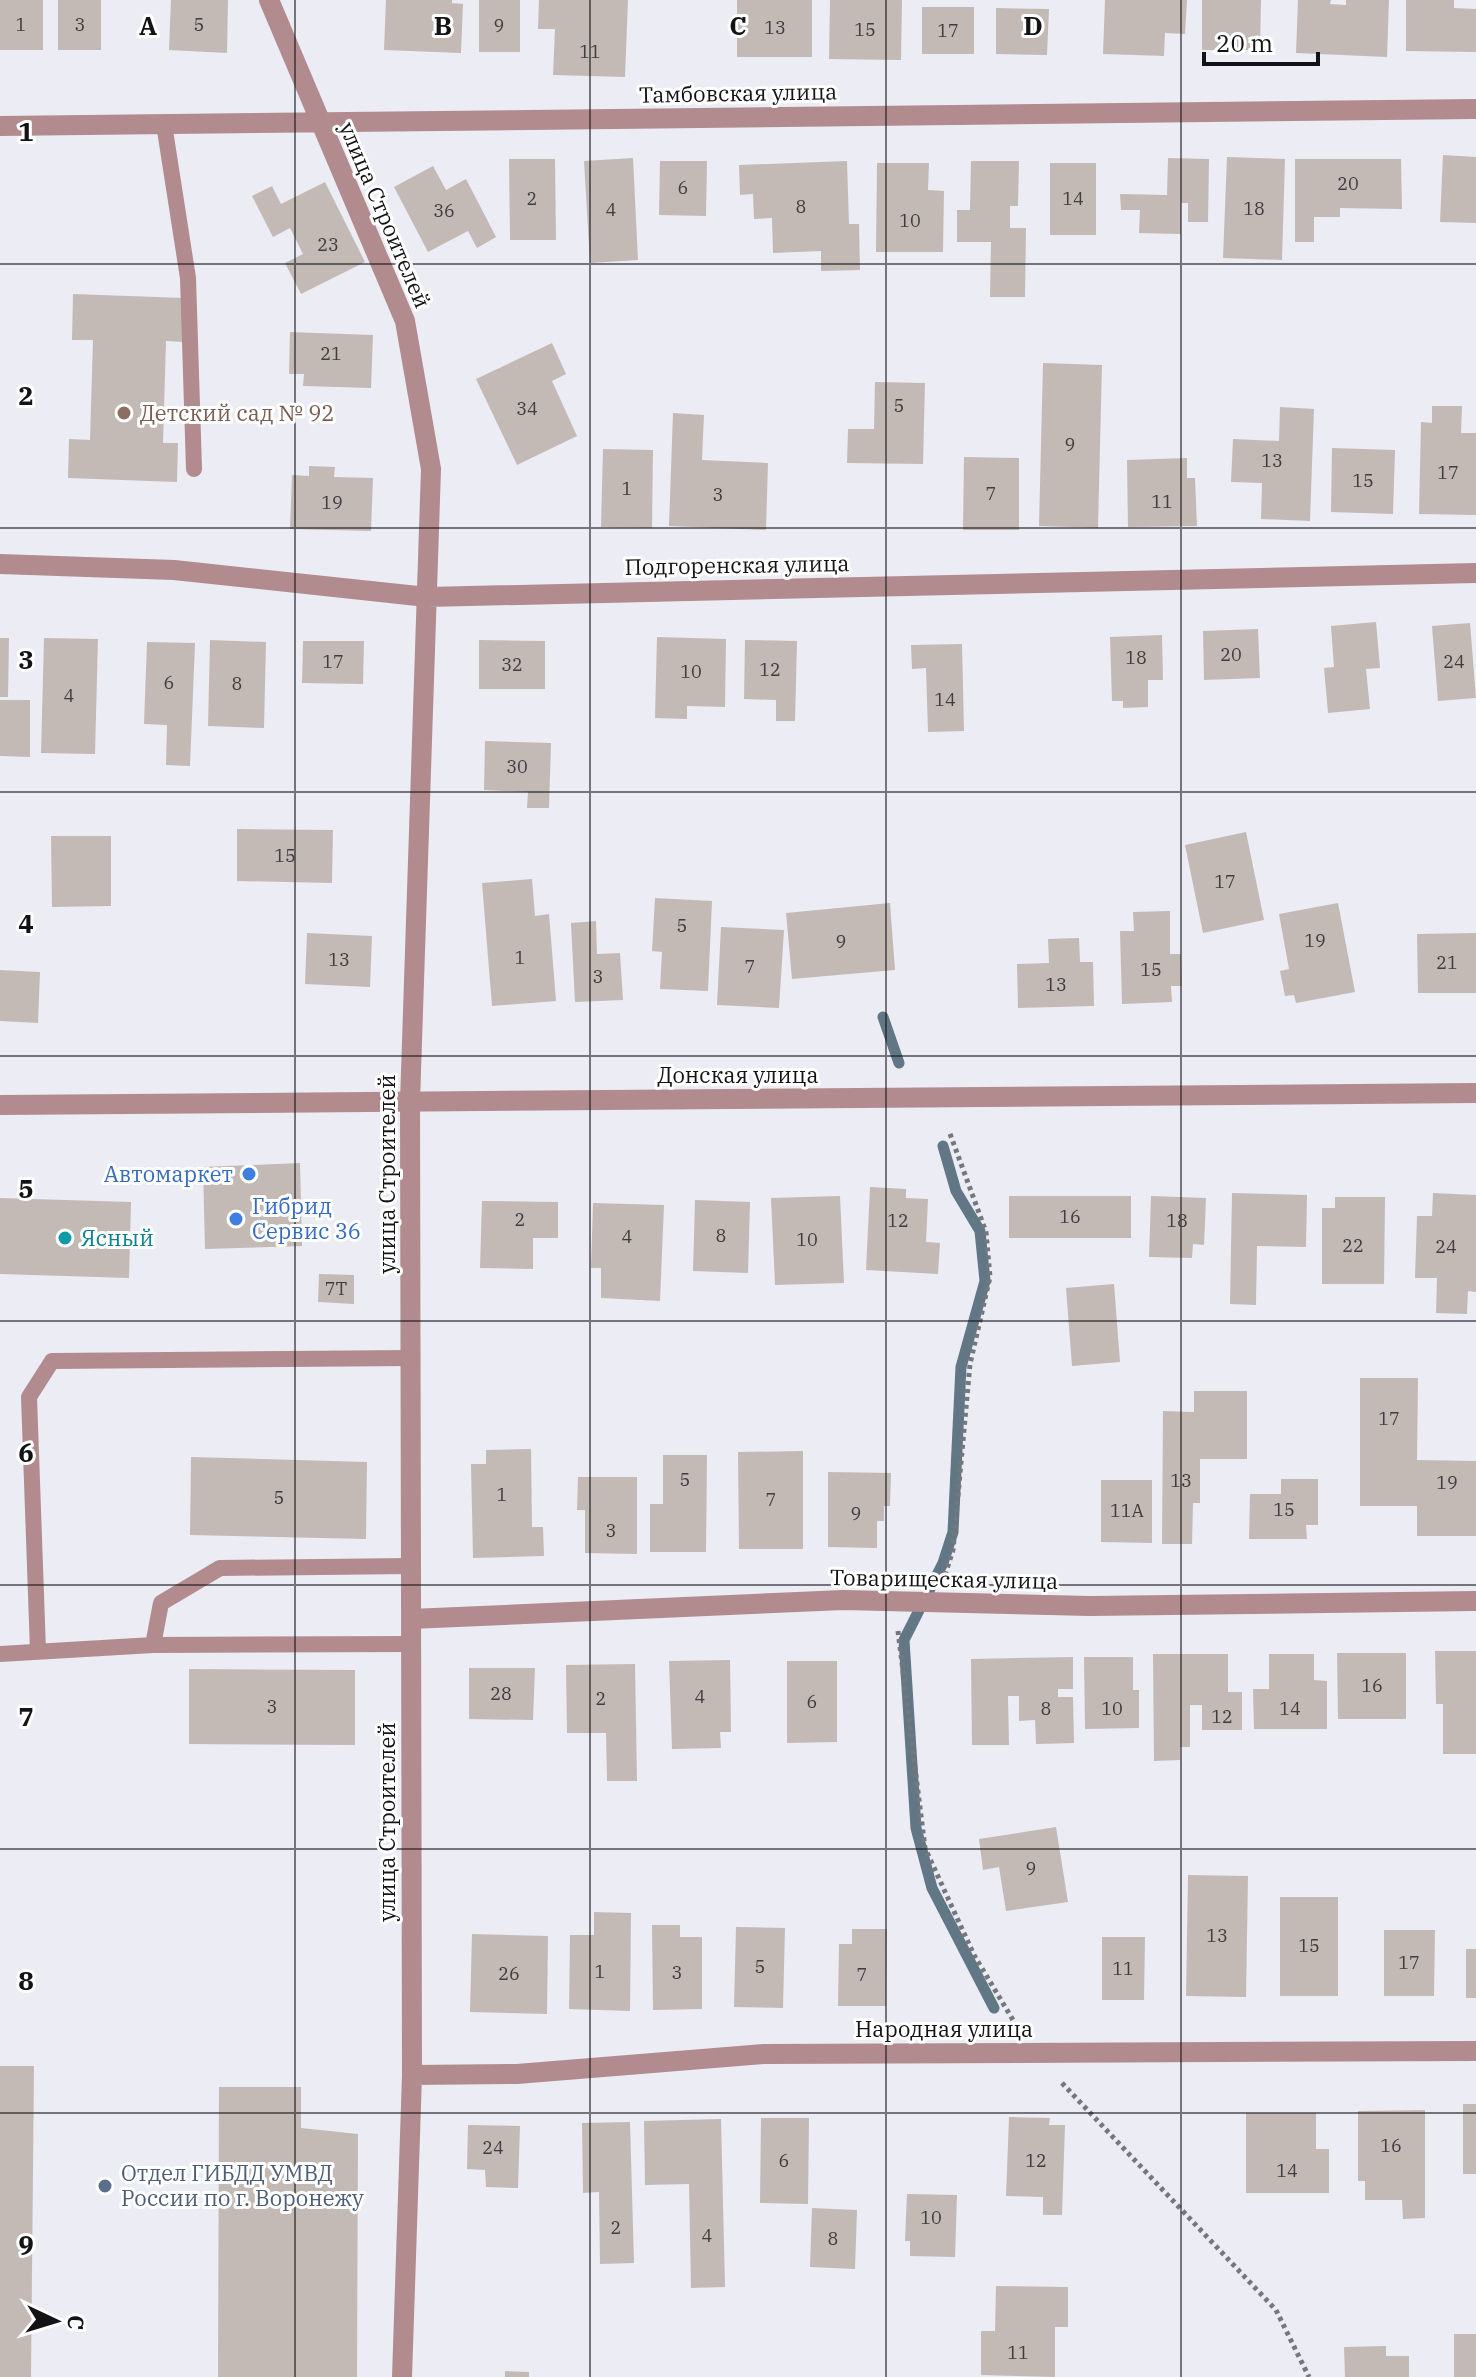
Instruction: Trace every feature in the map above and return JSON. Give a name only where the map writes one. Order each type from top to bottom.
[{"type":"street","name":"улица Строителей","points":[[269,0],[405,321],[431,469],[410,1102],[412,2075],[402,2377]]},
{"type":"street","name":"Тамбовская улица","points":[[0,126],[1476,109]]},
{"type":"street","name":"Подгоренская улица","points":[[0,564],[174,570],[427,597],[1476,573]]},
{"type":"street","name":"Донская улица","points":[[0,1105],[1476,1093]]},
{"type":"street","name":"Товарищеская улица","points":[[411,1619],[843,1600],[1090,1606],[1476,1601]]},
{"type":"street","name":"Народная улица","points":[[412,2075],[517,2074],[764,2054],[1476,2051]]},
{"type":"lane","points":[[164,124],[188,278],[194,469]]},
{"type":"lane","points":[[38,1651],[29,1397],[52,1361],[412,1358]]},
{"type":"lane","points":[[153,1645],[161,1603],[220,1568],[409,1566]]},
{"type":"lane","points":[[0,1654],[153,1645],[411,1644]]},
{"type":"path","points":[[937,1603],[953,1550],[970,1364],[990,1277],[986,1232],[949,1131]]},
{"type":"path","points":[[894,1601],[925,1848],[974,1955],[1034,2053],[1276,2310],[1309,2377]]},
{"type":"building","points":[[0,0],[43,0],[43,50],[0,50]]},
{"type":"building","points":[[58,0],[101,0],[101,50],[58,50]]},
{"type":"building","points":[[171,0],[228,0],[227,53],[169,50]]},
{"type":"building","points":[[386,0],[452,0],[452,3],[463,4],[461,53],[384,50]]},
{"type":"building","points":[[479,0],[520,0],[520,52],[479,52]]},
{"type":"building","points":[[539,0],[628,0],[625,77],[553,75],[555,29],[538,29]]},
{"type":"building","points":[[737,0],[812,0],[812,57],[737,57]]},
{"type":"building","points":[[830,0],[902,0],[901,60],[829,59]]},
{"type":"building","points":[[1105,0],[1187,0],[1185,34],[1165,33],[1164,56],[1103,54]]},
{"type":"building","points":[[1202,0],[1261,0],[1260,50],[1202,50]]},
{"type":"building","points":[[1298,0],[1331,0],[1330,4],[1346,5],[1346,0],[1389,0],[1387,57],[1296,53]]},
{"type":"building","points":[[1406,0],[1454,0],[1454,8],[1476,9],[1476,52],[1406,51]]},
{"type":"building","points":[[922,7],[974,7],[974,54],[922,54]]},
{"type":"building","points":[[996,8],[1049,9],[1047,55],[996,54]]},
{"type":"building","points":[[1443,155],[1476,157],[1476,223],[1440,222]]},
{"type":"building","points":[[1227,157],[1285,159],[1282,260],[1223,258]]},
{"type":"building","points":[[633,158],[638,260],[590,263],[584,161]]},
{"type":"building","points":[[1168,158],[1209,159],[1208,222],[1188,222],[1188,203],[1181,203],[1181,234],[1139,233],[1140,210],[1121,210],[1120,194],[1167,195]]},
{"type":"building","points":[[509,159],[555,159],[556,240],[510,240]]},
{"type":"building","points":[[1295,159],[1401,159],[1402,209],[1340,208],[1340,217],[1314,217],[1314,242],[1295,242]]},
{"type":"building","points":[[660,161],[707,161],[706,216],[659,215]]},
{"type":"building","points":[[847,161],[849,224],[859,224],[860,270],[821,271],[821,251],[773,253],[772,218],[754,219],[753,194],[740,195],[739,165]]},
{"type":"building","points":[[971,161],[1019,161],[1018,206],[1010,206],[1010,228],[1026,228],[1025,297],[990,297],[991,242],[957,242],[957,210],[970,210]]},
{"type":"building","points":[[877,163],[929,163],[928,190],[944,191],[943,252],[876,252]]},
{"type":"building","points":[[1050,163],[1096,163],[1096,235],[1050,235]]},
{"type":"building","points":[[433,166],[446,190],[466,179],[496,237],[477,248],[468,231],[428,252],[394,187]]},
{"type":"building","points":[[325,182],[365,262],[301,294],[285,263],[303,254],[290,228],[273,237],[252,196],[272,186],[281,204]]},
{"type":"building","points":[[73,294],[184,298],[183,342],[166,341],[163,443],[178,443],[177,482],[68,478],[69,439],[90,440],[93,340],[72,340]]},
{"type":"building","points":[[290,332],[373,335],[371,388],[303,386],[304,374],[289,374]]},
{"type":"building","points":[[552,343],[566,374],[552,381],[577,436],[517,465],[476,379]]},
{"type":"building","points":[[1043,363],[1102,365],[1098,528],[1039,526]]},
{"type":"building","points":[[875,382],[925,383],[923,464],[847,463],[848,429],[874,429]]},
{"type":"building","points":[[1432,406],[1462,406],[1461,433],[1476,433],[1476,515],[1419,514],[1421,422],[1432,423]]},
{"type":"building","points":[[1280,407],[1314,409],[1310,521],[1261,519],[1262,483],[1231,482],[1233,439],[1279,441]]},
{"type":"building","points":[[673,413],[704,415],[702,460],[768,463],[766,530],[669,526]]},
{"type":"building","points":[[1332,448],[1395,450],[1393,514],[1331,512]]},
{"type":"building","points":[[603,449],[653,450],[652,528],[601,527]]},
{"type":"building","points":[[964,457],[1019,458],[1019,530],[963,530]]},
{"type":"building","points":[[1187,458],[1187,478],[1195,478],[1197,526],[1128,527],[1127,460]]},
{"type":"building","points":[[309,466],[335,467],[334,477],[373,478],[371,531],[290,529],[292,475],[309,476]]},
{"type":"building","points":[[1376,622],[1380,668],[1366,669],[1370,709],[1328,713],[1324,668],[1334,667],[1331,626]]},
{"type":"building","points":[[1470,623],[1476,698],[1438,701],[1432,626]]},
{"type":"building","points":[[1258,629],[1260,678],[1204,680],[1203,631]]},
{"type":"building","points":[[1162,635],[1163,680],[1148,680],[1148,707],[1123,708],[1123,701],[1112,701],[1110,637]]},
{"type":"building","points":[[657,637],[726,639],[725,707],[687,706],[687,719],[655,718]]},
{"type":"building","points":[[0,638],[9,638],[8,697],[0,697]]},
{"type":"building","points":[[44,638],[98,639],[95,754],[41,753]]},
{"type":"building","points":[[210,640],[266,642],[264,728],[208,726]]},
{"type":"building","points":[[479,640],[545,641],[545,689],[479,689]]},
{"type":"building","points":[[745,640],[797,641],[795,721],[776,721],[776,700],[744,699]]},
{"type":"building","points":[[303,641],[364,641],[363,684],[302,683]]},
{"type":"building","points":[[147,642],[195,643],[190,766],[166,765],[167,725],[144,724]]},
{"type":"building","points":[[962,644],[964,731],[928,732],[926,668],[912,669],[911,645]]},
{"type":"building","points":[[0,700],[30,700],[30,757],[0,756]]},
{"type":"building","points":[[485,741],[551,743],[549,808],[527,808],[528,792],[484,790]]},
{"type":"building","points":[[237,829],[333,830],[332,883],[237,881]]},
{"type":"building","points":[[1246,832],[1264,920],[1203,933],[1185,845]]},
{"type":"building","points":[[51,836],[111,836],[111,906],[52,907]]},
{"type":"building","points":[[532,879],[535,916],[549,914],[556,1001],[492,1006],[482,883]]},
{"type":"building","points":[[655,898],[712,901],[708,991],[660,989],[662,952],[652,951]]},
{"type":"building","points":[[890,903],[895,970],[792,979],[786,913]]},
{"type":"building","points":[[1338,903],[1355,992],[1296,1003],[1294,995],[1285,996],[1280,971],[1289,969],[1279,914]]},
{"type":"building","points":[[1170,911],[1170,954],[1181,954],[1182,986],[1171,986],[1172,1002],[1122,1004],[1120,931],[1134,931],[1133,912]]},
{"type":"building","points":[[596,921],[597,954],[620,953],[623,1000],[575,1002],[571,923]]},
{"type":"building","points":[[721,927],[784,930],[779,1008],[717,1005]]},
{"type":"building","points":[[307,933],[372,936],[370,987],[305,984]]},
{"type":"building","points":[[1476,933],[1476,993],[1418,993],[1417,934]]},
{"type":"building","points":[[1079,938],[1080,962],[1093,962],[1094,1006],[1018,1008],[1017,964],[1049,963],[1048,939]]},
{"type":"building","points":[[0,970],[40,972],[38,1023],[0,1021]]},
{"type":"building","points":[[300,1163],[302,1246],[205,1249],[203,1167]]},
{"type":"building","points":[[870,1187],[906,1189],[906,1198],[928,1199],[926,1242],[940,1243],[938,1274],[866,1270]]},
{"type":"building","points":[[1232,1193],[1307,1195],[1306,1247],[1257,1246],[1256,1305],[1230,1304]]},
{"type":"building","points":[[1433,1193],[1476,1195],[1476,1292],[1468,1291],[1467,1314],[1436,1313],[1437,1278],[1415,1278],[1417,1216],[1432,1216]]},
{"type":"building","points":[[840,1196],[844,1283],[775,1285],[771,1198]]},
{"type":"building","points":[[1009,1196],[1131,1196],[1131,1238],[1009,1238]]},
{"type":"building","points":[[1151,1196],[1206,1198],[1204,1245],[1193,1244],[1192,1258],[1149,1257]]},
{"type":"building","points":[[1335,1197],[1385,1197],[1384,1284],[1322,1284],[1322,1208],[1335,1208]]},
{"type":"building","name":"Ясный","points":[[0,1198],[131,1202],[129,1278],[0,1274]]},
{"type":"building","points":[[695,1200],[750,1202],[748,1273],[693,1271]]},
{"type":"building","points":[[482,1201],[558,1202],[558,1238],[533,1238],[533,1269],[480,1268]]},
{"type":"building","points":[[593,1203],[664,1205],[660,1301],[601,1298],[601,1268],[591,1268]]},
{"type":"building","points":[[319,1274],[354,1275],[354,1304],[318,1302]]},
{"type":"building","points":[[1114,1284],[1120,1362],[1072,1366],[1066,1288]]},
{"type":"building","points":[[1360,1378],[1418,1378],[1417,1460],[1476,1461],[1476,1536],[1417,1536],[1417,1506],[1360,1506]]},
{"type":"building","points":[[1194,1391],[1247,1391],[1247,1459],[1200,1459],[1200,1503],[1193,1503],[1192,1544],[1162,1544],[1163,1411],[1194,1412]]},
{"type":"building","points":[[531,1449],[532,1527],[543,1527],[544,1556],[473,1558],[471,1464],[486,1464],[486,1450]]},
{"type":"building","points":[[803,1451],[803,1549],[739,1549],[738,1452]]},
{"type":"building","points":[[663,1455],[707,1455],[706,1552],[650,1552],[650,1504],[663,1504]]},
{"type":"building","points":[[191,1457],[367,1462],[366,1539],[190,1535]]},
{"type":"building","points":[[828,1472],[891,1473],[890,1506],[884,1506],[884,1521],[877,1521],[877,1548],[828,1547]]},
{"type":"building","points":[[578,1477],[637,1477],[637,1554],[585,1553],[585,1510],[577,1510]]},
{"type":"building","points":[[1281,1479],[1318,1479],[1318,1525],[1306,1525],[1307,1539],[1249,1539],[1250,1494],[1281,1494]]},
{"type":"building","points":[[1101,1480],[1152,1480],[1152,1543],[1101,1542]]},
{"type":"building","points":[[1435,1651],[1476,1651],[1476,1754],[1443,1754],[1443,1704],[1436,1704]]},
{"type":"building","points":[[1337,1653],[1406,1653],[1406,1719],[1338,1719]]},
{"type":"building","points":[[1153,1654],[1228,1654],[1228,1692],[1242,1692],[1242,1730],[1202,1730],[1202,1705],[1190,1705],[1190,1747],[1180,1747],[1180,1760],[1154,1761]]},
{"type":"building","points":[[1269,1654],[1314,1654],[1314,1680],[1327,1681],[1327,1729],[1254,1729],[1253,1689],[1269,1689]]},
{"type":"building","points":[[1073,1657],[1073,1689],[1058,1689],[1058,1697],[1073,1697],[1074,1743],[1036,1744],[1035,1720],[1019,1721],[1019,1696],[1008,1696],[1009,1745],[972,1745],[971,1659]]},
{"type":"building","points":[[1084,1657],[1133,1657],[1133,1690],[1139,1690],[1139,1728],[1085,1729]]},
{"type":"building","points":[[730,1660],[731,1732],[720,1732],[721,1748],[672,1749],[669,1661]]},
{"type":"building","points":[[787,1661],[837,1661],[837,1742],[787,1743]]},
{"type":"building","points":[[635,1664],[637,1781],[607,1781],[606,1733],[567,1733],[566,1665]]},
{"type":"building","points":[[469,1668],[535,1668],[533,1720],[469,1719]]},
{"type":"building","points":[[189,1669],[355,1670],[355,1745],[189,1744]]},
{"type":"building","points":[[1056,1827],[1068,1902],[1006,1911],[999,1867],[983,1870],[979,1839]]},
{"type":"building","points":[[1188,1875],[1248,1876],[1246,1997],[1186,1996]]},
{"type":"building","points":[[1280,1897],[1338,1897],[1338,1996],[1280,1996]]},
{"type":"building","points":[[594,1912],[631,1913],[630,2011],[569,2009],[570,1935],[594,1935]]},
{"type":"building","points":[[652,1925],[680,1925],[680,1937],[702,1937],[702,2009],[653,2010]]},
{"type":"building","points":[[736,1927],[785,1928],[783,2008],[734,2007]]},
{"type":"building","points":[[852,1929],[887,1929],[886,2006],[838,2006],[839,1944],[852,1944]]},
{"type":"building","points":[[1384,1930],[1435,1930],[1434,1996],[1384,1996]]},
{"type":"building","points":[[472,1934],[548,1936],[547,2014],[470,2012]]},
{"type":"building","points":[[1102,1937],[1145,1937],[1144,2000],[1102,2000]]},
{"type":"building","points":[[1466,1949],[1476,1949],[1476,1998],[1466,1998]]},
{"type":"building","points":[[0,2066],[34,2066],[31,2377],[0,2377]]},
{"type":"building","points":[[219,2087],[301,2087],[301,2128],[358,2134],[357,2377],[218,2377]]},
{"type":"building","points":[[1463,2104],[1476,2104],[1476,2174],[1463,2174]]},
{"type":"building","points":[[1425,2110],[1425,2218],[1403,2219],[1402,2200],[1365,2200],[1365,2181],[1358,2181],[1358,2111]]},
{"type":"building","points":[[1246,2113],[1316,2113],[1316,2149],[1329,2149],[1329,2193],[1246,2193]]},
{"type":"building","points":[[1009,2117],[1050,2118],[1049,2125],[1065,2125],[1062,2215],[1043,2215],[1043,2197],[1006,2196]]},
{"type":"building","points":[[761,2118],[809,2118],[808,2204],[760,2203]]},
{"type":"building","points":[[721,2119],[725,2287],[691,2288],[689,2184],[645,2185],[644,2121]]},
{"type":"building","points":[[630,2122],[634,2263],[600,2264],[599,2192],[583,2193],[582,2123]]},
{"type":"building","points":[[468,2125],[520,2126],[518,2188],[486,2187],[485,2170],[467,2169]]},
{"type":"building","points":[[907,2194],[957,2195],[955,2257],[910,2256],[910,2241],[905,2241]]},
{"type":"building","points":[[812,2208],[857,2210],[855,2269],[810,2267]]},
{"type":"building","points":[[996,2286],[1068,2287],[1068,2327],[1055,2327],[1055,2377],[981,2375],[981,2331],[995,2331]]},
{"type":"building","points":[[1454,2334],[1476,2334],[1476,2377],[1454,2377]]},
{"type":"building","points":[[1386,2346],[1386,2356],[1409,2356],[1409,2377],[1345,2377],[1344,2347]]},
{"type":"building","points":[[505,2371],[529,2372],[529,2377],[505,2377]]},
{"type":"waterway","points":[[883,1017],[899,1063]]},
{"type":"waterway","points":[[943,1146],[956,1191],[980,1231],[985,1281],[961,1367],[953,1532],[943,1563],[904,1640],[916,1828],[932,1888],[994,2008]]},
{"type":"place","name":"Детский сад № 92","points":[[124,413]]},
{"type":"place","name":"Автомаркет","points":[[249,1174]]},
{"type":"place","name":"Гибрид Сервис 36","points":[[236,1219]]},
{"type":"place","name":"Ясный","points":[[65,1238]]},
{"type":"place","name":"Отдел ГИБДД УМВД России по г. Воронежу","points":[[105,2186]]}]
